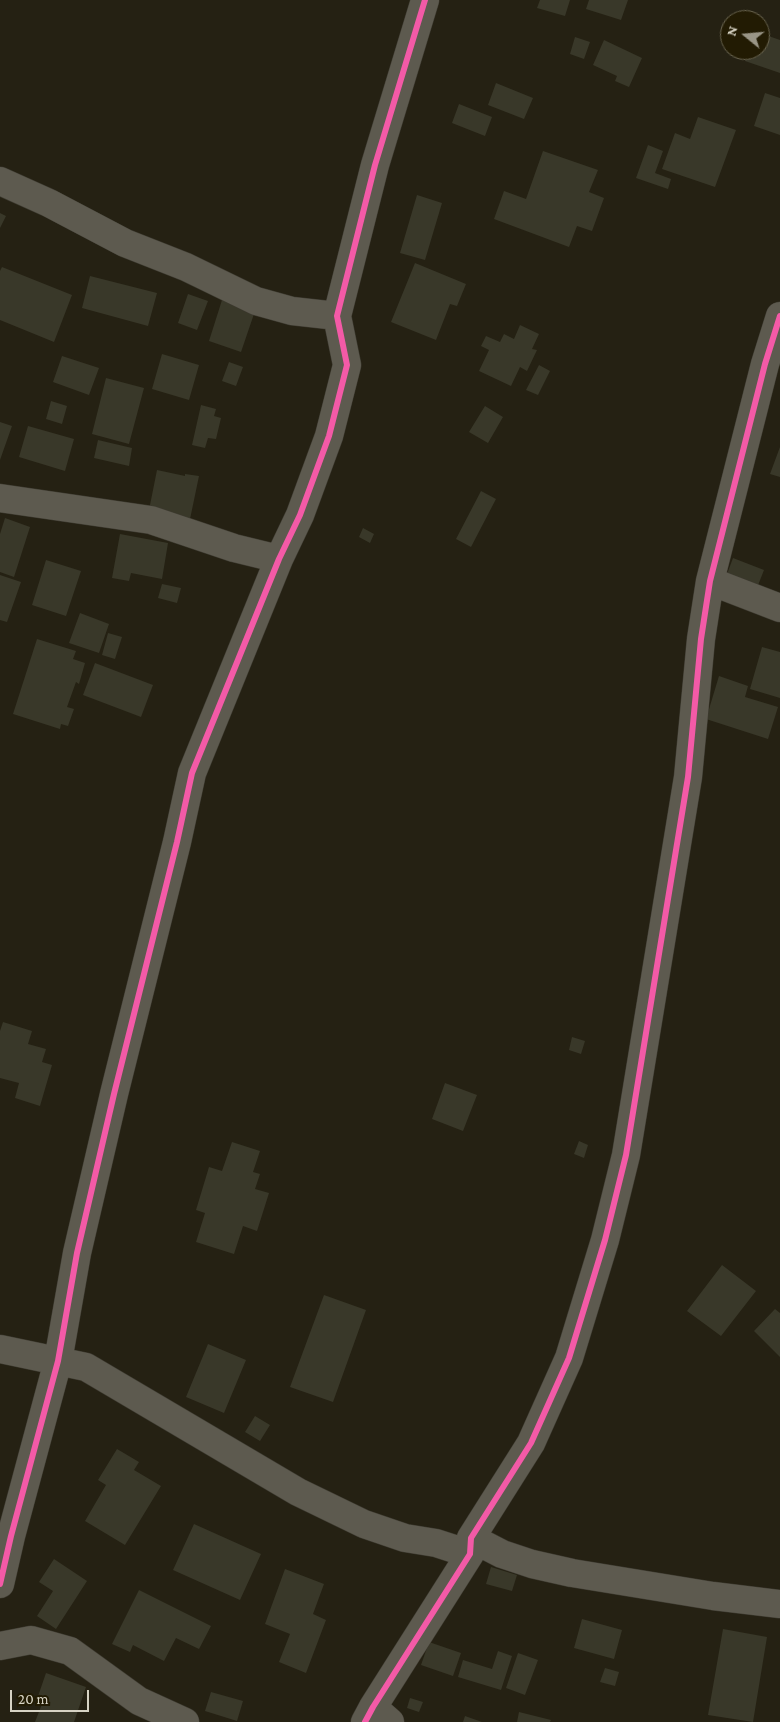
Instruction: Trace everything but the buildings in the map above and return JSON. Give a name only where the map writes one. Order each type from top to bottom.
[{"type":"street","points":[[0,1584],[58,1361],[80,1244],[114,1094],[177,842],[192,773],[279,559],[300,515],[330,436],[347,365],[337,316],[375,165],[425,0]]},
{"type":"street","points":[[0,181],[48,203],[125,243],[186,267],[256,301],[292,311],[337,316]]},
{"type":"street","points":[[376,1717],[470,1546],[531,1443],[569,1358],[605,1240],[626,1155],[688,777],[701,640],[710,581],[772,366],[780,316]]},
{"type":"street","points":[[0,498],[151,520],[234,548],[279,559]]},
{"type":"street","points":[[710,581],[780,608]]},
{"type":"street","points":[[1,1352],[86,1367],[298,1492],[364,1524],[405,1538],[470,1546],[532,1564],[572,1573],[713,1596],[780,1604]]},
{"type":"street","points":[[0,1646],[31,1640],[70,1652],[139,1701],[185,1722]]},
{"type":"cycle path","points":[[0,1584],[58,1361],[77,1253],[192,773],[279,559],[300,515],[329,436],[347,365],[337,316],[375,165],[425,0]]},
{"type":"cycle path","points":[[365,1722],[470,1554],[471,1538],[531,1443],[569,1358],[605,1240],[626,1155],[688,777],[701,639],[710,581],[765,364],[780,316]]}]
